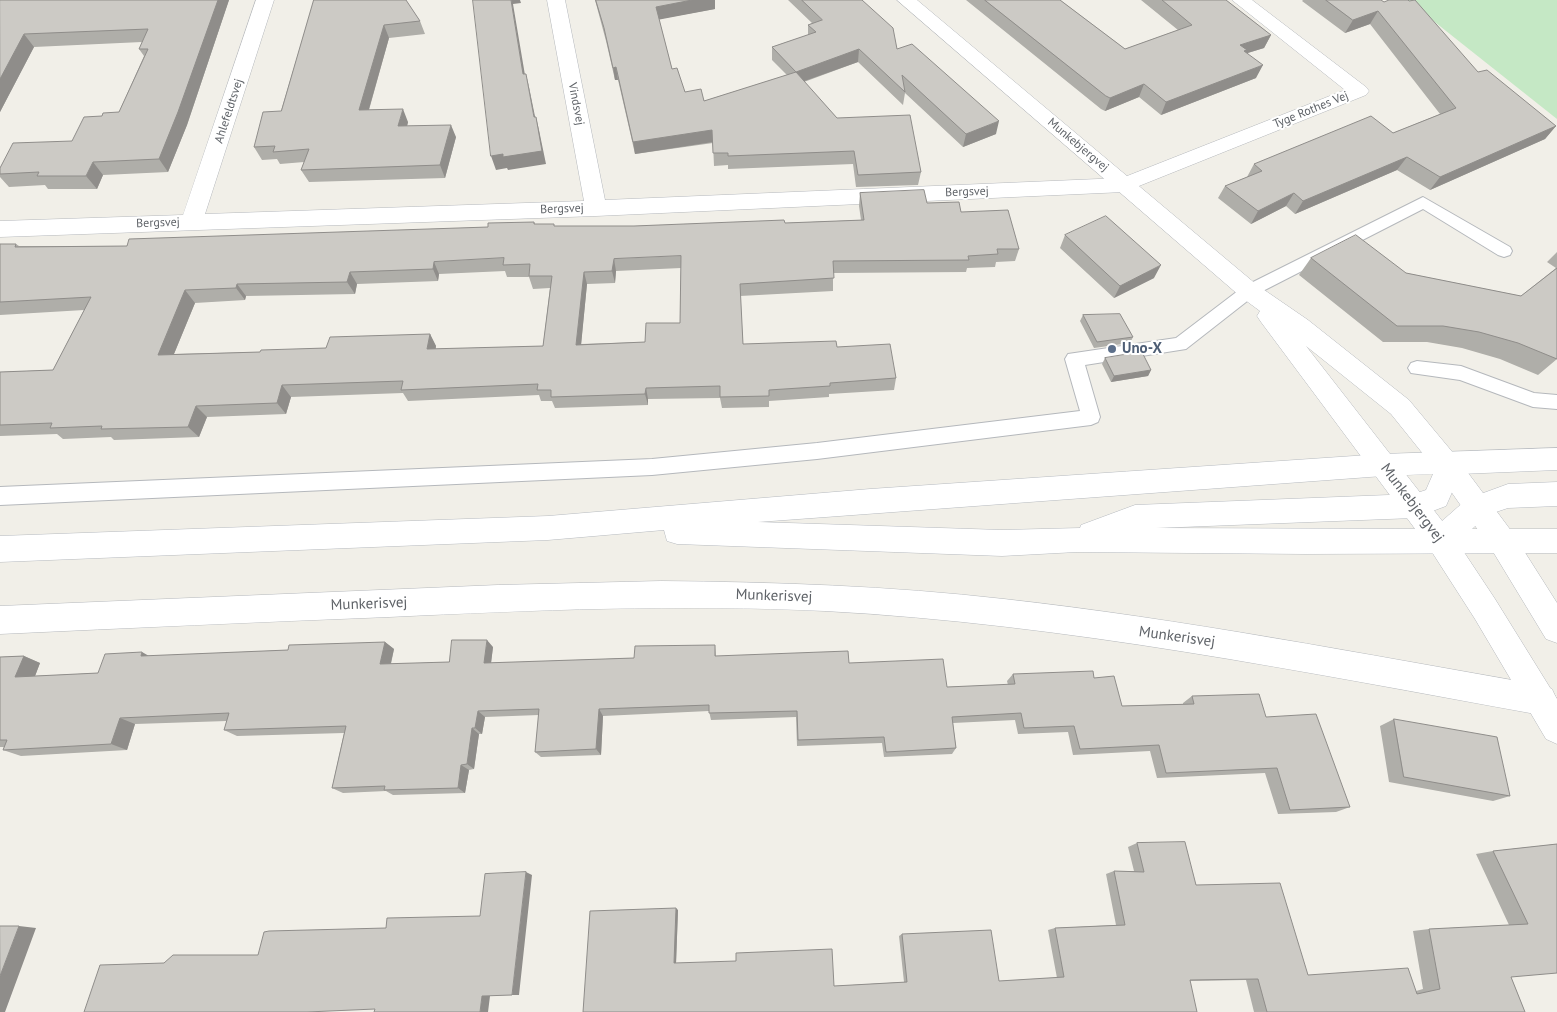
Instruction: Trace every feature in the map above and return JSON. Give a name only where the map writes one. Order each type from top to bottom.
[{"type":"street","name":"Ahlefeldtsvej","points":[[192,221],[265,0]]},
{"type":"street","name":"Vindsvej","points":[[556,0],[596,208]]},
{"type":"street","name":"Munkebjergvej","points":[[906,0],[1249,291],[1299,327],[1400,408],[1445,462],[1502,541],[1557,629]]},
{"type":"street","name":"Tyge Rothes Vej","points":[[1124,185],[1359,91],[1241,0]]},
{"type":"street","name":"Bergsvej","points":[[0,229],[596,208],[1124,185]]},
{"type":"street","name":"Munkebjergvej","points":[[1249,291],[1440,540],[1557,728]]},
{"type":"street","points":[[0,549],[548,528],[889,500],[1383,465],[1557,459]]},
{"type":"street","points":[[1077,540],[1135,517],[1414,506],[1436,498],[1447,474],[1445,462]]},
{"type":"street","points":[[1440,540],[1477,506],[1508,496],[1557,494]]},
{"type":"street","points":[[548,528],[1002,543],[1077,540],[1305,542],[1557,541]]},
{"type":"street","name":"Munkerisvej","points":[[0,620],[580,594],[714,594],[826,598],[1026,616],[1222,644],[1541,700]]},
{"type":"lane","points":[[0,496],[652,467],[745,460],[878,445],[1091,417],[1074,358],[1180,344],[1249,291],[1423,202],[1504,252]]},
{"type":"lane","points":[[1417,368],[1461,373],[1533,400],[1557,402]]},
{"type":"green space","points":[[1407,0],[1557,0],[1557,119]]},
{"type":"building","points":[[0,0],[218,0],[159,159],[93,162],[86,176],[37,176],[39,172],[0,174],[0,168],[13,143],[72,141],[84,117],[102,116],[103,113],[119,112],[148,49],[139,49],[148,29],[24,34],[0,79]]},
{"type":"building","points":[[314,0],[406,0],[420,21],[384,25],[359,110],[403,109],[398,126],[451,125],[440,165],[301,170],[309,149],[273,152],[275,146],[254,147],[263,112],[281,111]]},
{"type":"building","points":[[473,0],[511,0],[523,74],[526,74],[542,151],[503,157],[503,154],[491,156]]},
{"type":"building","points":[[596,0],[692,0],[656,7],[672,69],[677,68],[685,92],[701,89],[704,101],[796,72],[837,118],[910,115],[921,172],[858,175],[854,151],[728,156],[728,153],[713,153],[712,130],[633,142],[616,67],[613,68]]},
{"type":"building","points":[[802,0],[862,0],[893,28],[897,49],[912,44],[999,121],[966,134],[902,75],[905,92],[859,49],[796,72],[772,47],[816,32],[808,25],[822,20]]},
{"type":"building","points":[[985,0],[1060,0],[1125,49],[1192,25],[1162,0],[1226,0],[1271,35],[1240,45],[1247,50],[1244,51],[1263,65],[1166,102],[1144,84],[1110,98]]},
{"type":"building","points":[[1326,0],[1381,0],[1384,2],[1389,0],[1415,0],[1478,72],[1487,70],[1556,126],[1440,177],[1407,157],[1303,201],[1294,193],[1258,211],[1225,186],[1262,171],[1254,164],[1371,116],[1393,133],[1456,108],[1378,11],[1353,20]]},
{"type":"building","points":[[924,190],[927,203],[959,202],[961,212],[1008,210],[1019,249],[997,249],[998,254],[968,256],[969,260],[833,261],[834,278],[740,284],[743,344],[836,341],[837,347],[890,344],[896,378],[830,383],[830,386],[769,390],[769,396],[720,397],[720,386],[646,388],[645,394],[551,397],[551,390],[537,390],[538,384],[401,390],[403,381],[282,385],[277,403],[196,406],[188,427],[101,429],[102,426],[50,428],[52,423],[0,425],[0,372],[53,370],[91,297],[0,302],[0,244],[16,244],[15,247],[127,246],[129,239],[488,227],[488,223],[534,222],[534,224],[554,224],[554,226],[634,226],[784,220],[785,223],[864,220],[860,193]],"holes":[[[681,256],[680,323],[646,323],[645,342],[576,345],[584,272],[612,271],[614,259]],[[504,258],[503,265],[530,264],[529,276],[552,276],[543,346],[427,349],[430,334],[330,337],[326,348],[158,355],[185,290],[236,288],[237,284],[347,282],[350,272],[433,269],[434,262]]]},
{"type":"building","points":[[1106,216],[1161,265],[1120,286],[1065,235]]},
{"type":"building","points":[[1356,235],[1406,273],[1521,296],[1557,268],[1557,359],[1518,343],[1479,332],[1443,326],[1397,326],[1311,258]]},
{"type":"building","points":[[1120,314],[1133,337],[1097,342],[1083,315]]},
{"type":"building","points":[[1142,352],[1151,370],[1114,376],[1105,358]]},
{"type":"building","points":[[452,640],[487,640],[484,663],[634,658],[635,646],[715,645],[715,656],[848,651],[849,663],[943,659],[947,687],[1015,684],[1013,674],[1093,671],[1094,678],[1114,676],[1122,706],[1194,704],[1192,696],[1259,694],[1266,717],[1316,714],[1350,807],[1290,810],[1277,768],[1166,773],[1159,745],[1080,749],[1074,726],[1024,728],[1021,713],[952,717],[956,748],[886,752],[884,737],[798,740],[797,711],[709,713],[709,705],[599,709],[596,749],[535,752],[539,709],[478,711],[475,728],[472,728],[467,764],[461,765],[458,788],[384,790],[385,786],[332,788],[346,726],[224,730],[229,713],[120,718],[111,744],[3,750],[7,740],[0,740],[0,657],[24,656],[15,677],[98,673],[105,654],[142,652],[141,656],[288,650],[289,645],[385,642],[380,664],[449,662]]},
{"type":"building","points":[[1394,719],[1497,737],[1510,796],[1404,777]]},
{"type":"building","points":[[1185,842],[1196,885],[1280,883],[1308,975],[1408,968],[1417,994],[1440,989],[1429,929],[1528,924],[1493,851],[1557,844],[1557,973],[1511,977],[1525,1012],[1267,1012],[1258,979],[1190,980],[1197,1012],[583,1012],[590,911],[676,908],[674,963],[736,961],[736,953],[832,949],[834,986],[907,982],[902,934],[991,930],[999,981],[1064,977],[1055,928],[1125,925],[1114,871],[1144,872],[1137,843]]},
{"type":"building","points":[[526,872],[512,995],[482,996],[480,1012],[374,1012],[375,1009],[307,1012],[84,1012],[100,965],[164,963],[173,955],[258,955],[264,932],[269,931],[386,928],[387,918],[480,916],[485,874]]},
{"type":"building","points":[[0,926],[19,926],[0,976]]},
{"type":"place","name":"Uno-X","points":[[1112,349]]}]
